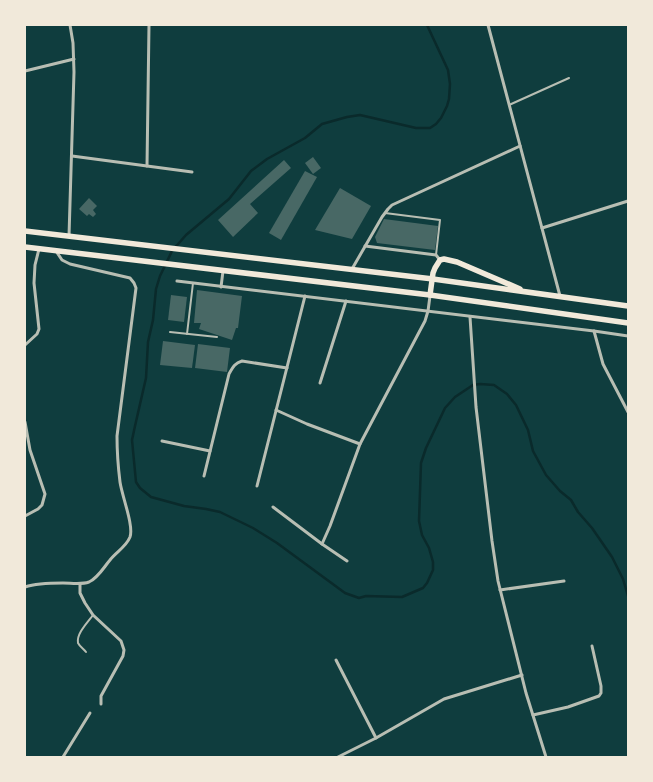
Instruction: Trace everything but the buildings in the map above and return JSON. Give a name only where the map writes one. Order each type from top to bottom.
[{"type":"highway","points":[[25,231],[433,279],[628,306]]},
{"type":"highway","points":[[25,247],[430,295],[628,323]]},
{"type":"highway","points":[[430,295],[438,257],[451,260],[529,292]]},
{"type":"street","points":[[70,25],[74,59],[70,236]]},
{"type":"street","points":[[147,166],[149,25]]},
{"type":"street","points":[[489,26],[560,297]]},
{"type":"street","points":[[25,71],[74,59]]},
{"type":"street","points":[[352,269],[385,213],[392,205],[520,146]]},
{"type":"street","points":[[72,156],[192,172]]},
{"type":"street","points":[[542,228],[628,201]]},
{"type":"street","points":[[365,246],[438,257]]},
{"type":"street","points":[[25,345],[37,334],[39,329],[34,283],[35,265],[39,249]]},
{"type":"street","points":[[25,587],[38,584],[80,584],[91,581],[129,540],[131,534],[131,527],[121,493],[117,436],[136,288],[130,278],[70,264],[62,260],[56,251]]},
{"type":"street","points":[[221,287],[223,271]]},
{"type":"street","points":[[177,281],[628,336]]},
{"type":"street","points":[[322,544],[360,444],[425,321],[430,295]]},
{"type":"street","points":[[257,486],[305,296]]},
{"type":"street","points":[[320,384],[346,301]]},
{"type":"street","points":[[470,317],[476,407],[492,542],[500,590],[546,757]]},
{"type":"street","points":[[594,331],[603,364],[628,412]]},
{"type":"street","points":[[204,476],[230,374],[236,363],[242,361],[287,368]]},
{"type":"street","points":[[276,410],[360,444]]},
{"type":"street","points":[[25,422],[30,450],[45,494],[42,505],[25,516]]},
{"type":"street","points":[[162,441],[210,452]]},
{"type":"street","points":[[273,508],[347,561]]},
{"type":"street","points":[[500,590],[564,581]]},
{"type":"street","points":[[80,584],[81,596],[94,615],[121,641],[124,650],[123,656],[101,696],[101,704]]},
{"type":"street","points":[[533,715],[568,707],[599,696],[602,690],[592,646]]},
{"type":"street","points":[[336,660],[376,738]]},
{"type":"street","points":[[338,757],[376,738],[444,699],[522,675]]},
{"type":"street","points":[[63,757],[90,713]]},
{"type":"lane","points":[[509,105],[569,78]]},
{"type":"lane","points":[[385,213],[440,220],[438,257]]},
{"type":"lane","points":[[187,334],[193,283]]},
{"type":"lane","points":[[170,332],[217,337]]},
{"type":"lane","points":[[86,652],[79,645],[78,638],[94,615]]},
{"type":"waterway","points":[[427,25],[448,70],[450,84],[447,106],[436,124],[430,128],[416,128],[360,115],[322,124],[305,138],[267,159],[251,171],[229,199],[186,235],[172,251],[156,289],[153,320],[148,342],[146,378],[132,440],[136,482],[151,497],[184,506],[220,512],[253,528],[277,543],[345,593],[359,598],[366,596],[402,597],[423,588],[433,570],[433,562],[429,548],[422,535],[419,521],[421,463],[426,448],[445,408],[455,397],[473,385],[494,385],[507,394],[516,405],[528,430],[533,451],[546,475],[571,500],[612,557],[623,579],[628,596]]}]
